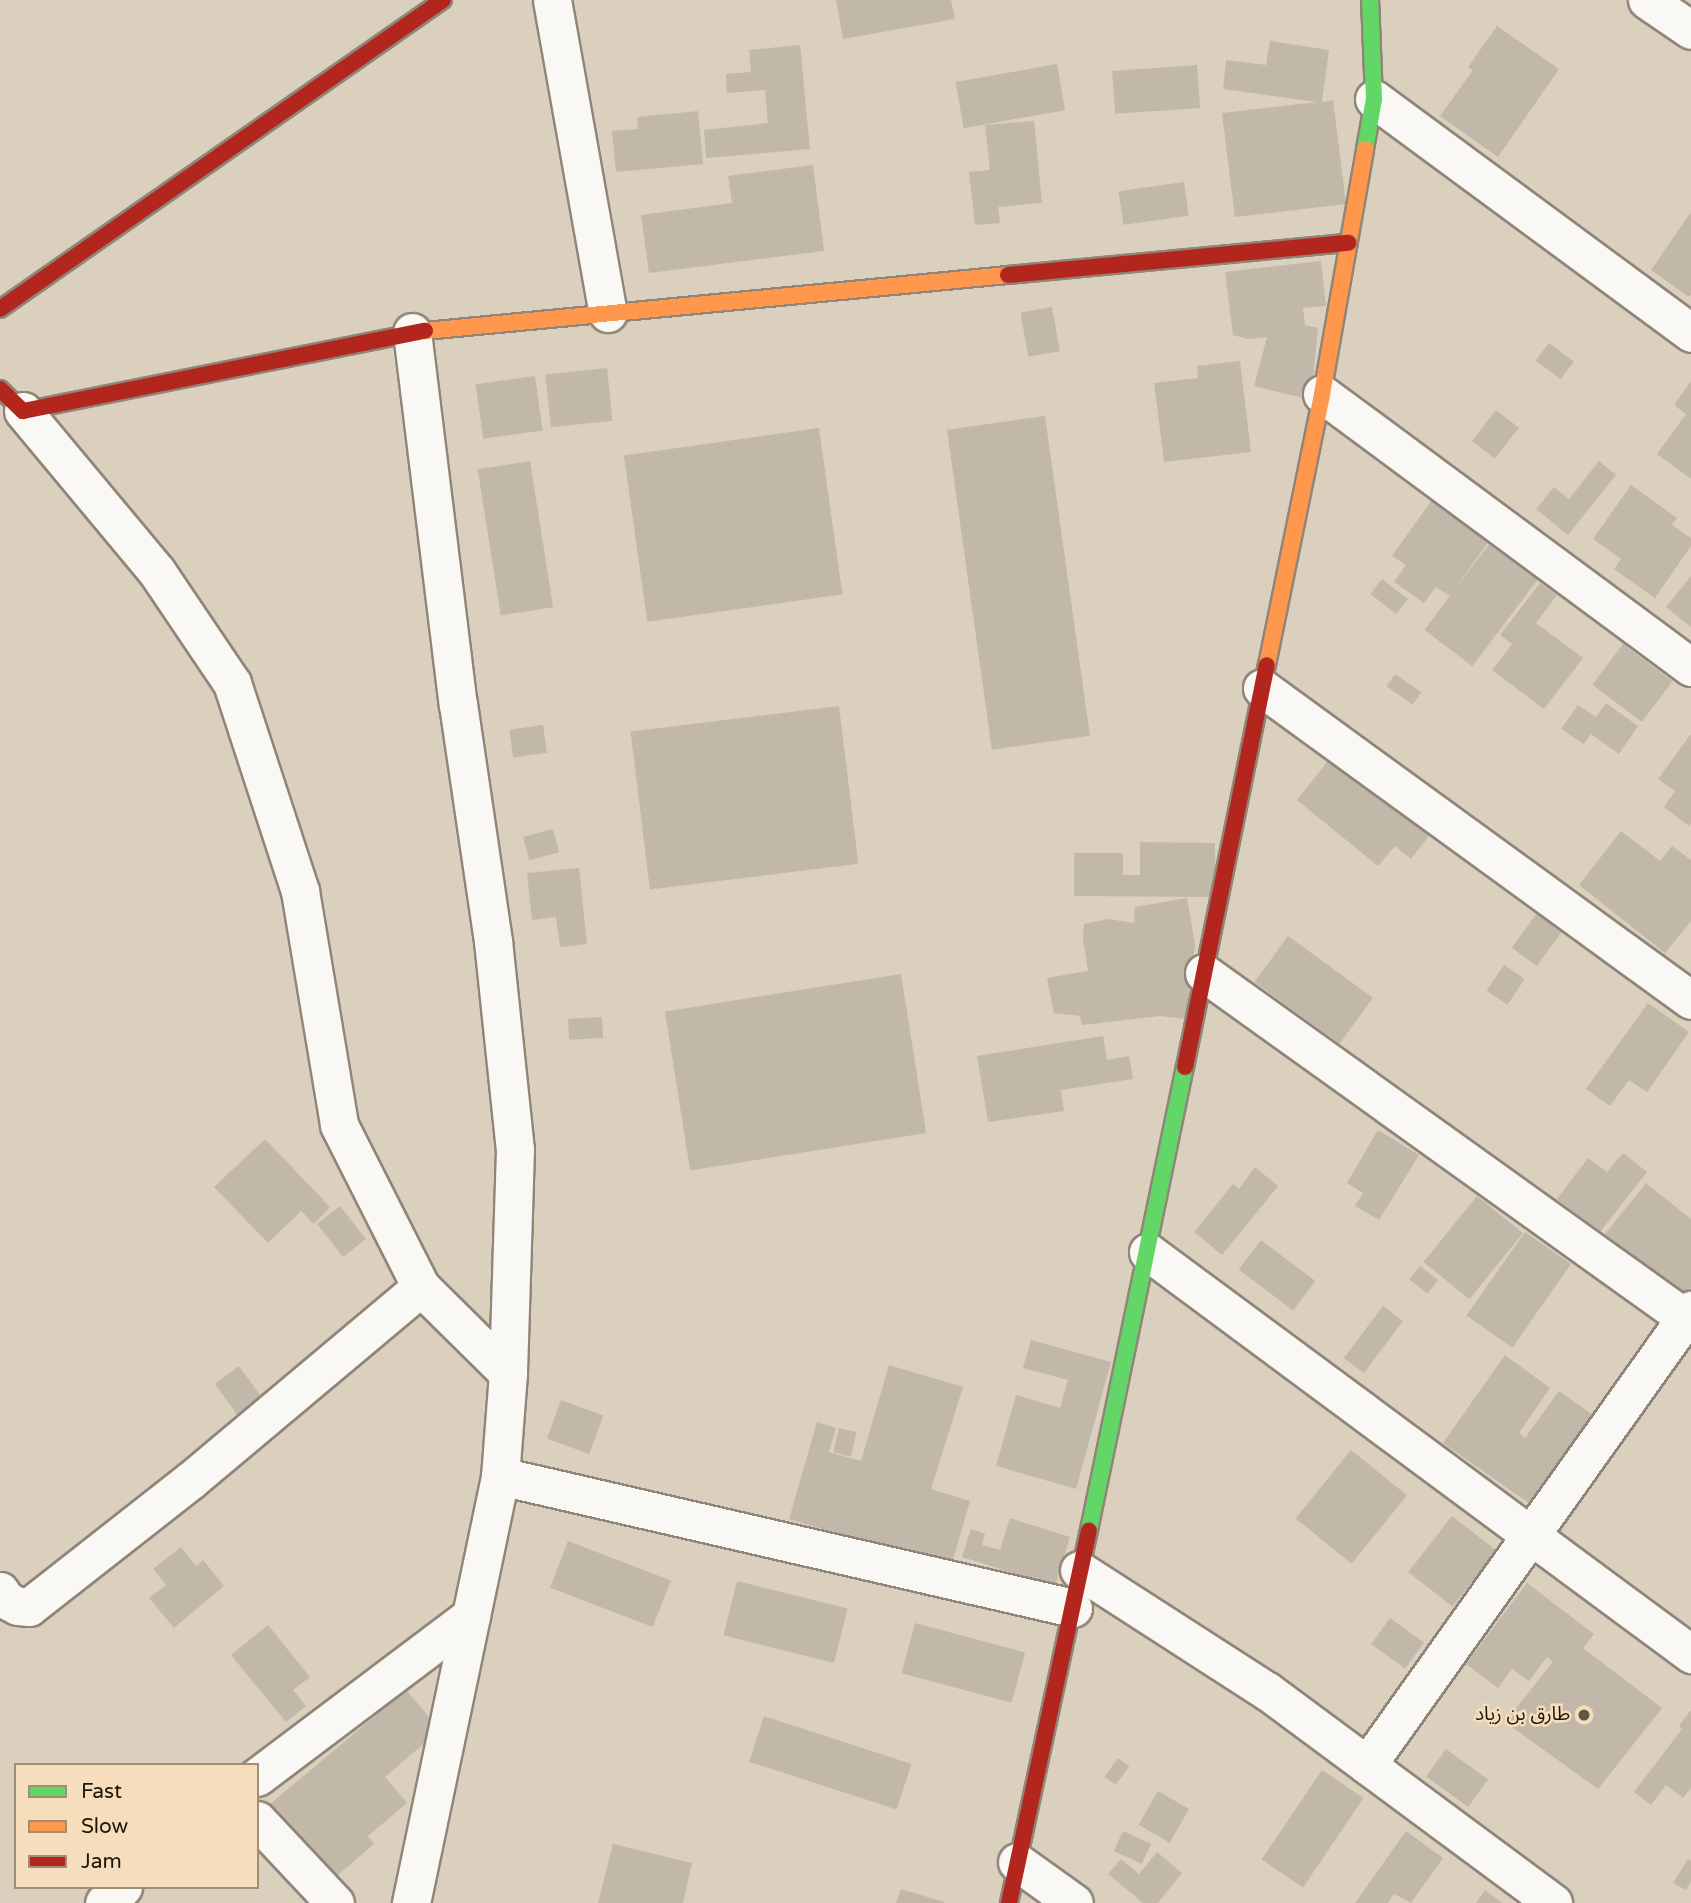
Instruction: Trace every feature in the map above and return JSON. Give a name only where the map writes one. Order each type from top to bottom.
[{"type":"street","points":[[0,309],[443,0]]},
{"type":"street","points":[[552,0],[608,313]]},
{"type":"street","points":[[1009,1903],[1148,1252],[1322,394],[1374,99],[1370,0]]},
{"type":"street","points":[[1647,0],[1691,30]]},
{"type":"street","points":[[1374,99],[1691,333]]},
{"type":"street","points":[[12,400],[412,332],[1348,243]]},
{"type":"street","points":[[411,1903],[500,1476],[508,1373],[515,1149],[493,941],[458,704],[412,332]]},
{"type":"street","points":[[1322,394],[1691,667]]},
{"type":"street","points":[[12,400],[157,572],[232,683],[300,891],[339,1125],[421,1287],[508,1373]]},
{"type":"street","points":[[1262,688],[1691,1000]]},
{"type":"street","points":[[1204,973],[1689,1317],[1529,1534],[1367,1765]]},
{"type":"street","points":[[1148,1252],[1691,1654]]},
{"type":"street","points":[[0,1591],[6,1600],[18,1606],[29,1607],[191,1480],[421,1287]]},
{"type":"street","points":[[500,1476],[1073,1608]]},
{"type":"street","points":[[1079,1570],[1267,1691],[1553,1903]]},
{"type":"street","points":[[259,1775],[471,1616]]},
{"type":"street","points":[[259,1822],[335,1903]]},
{"type":"street","points":[[1017,1862],[1074,1903]]},
{"type":"street","points":[[104,1903],[121,1889]]},
{"type":"building","points":[[836,0],[951,0],[955,19],[843,39]]},
{"type":"building","points":[[1497,26],[1559,69],[1498,157],[1440,116],[1473,70],[1468,67]]},
{"type":"building","points":[[1270,41],[1329,50],[1322,102],[1333,100],[1346,204],[1235,217],[1222,113],[1317,102],[1223,89],[1226,60],[1266,65]]},
{"type":"building","points":[[800,45],[810,149],[706,158],[704,130],[768,123],[765,90],[727,93],[726,74],[751,72],[749,50]]},
{"type":"building","points":[[1057,64],[1065,110],[964,128],[956,82]]},
{"type":"building","points":[[1197,65],[1200,108],[1115,114],[1112,71]]},
{"type":"building","points":[[698,111],[703,164],[616,172],[612,131],[638,129],[637,117]]},
{"type":"building","points":[[1034,121],[1042,203],[998,207],[1000,223],[975,225],[969,172],[990,170],[985,125]]},
{"type":"building","points":[[813,165],[824,251],[649,273],[641,215],[732,203],[728,176]]},
{"type":"building","points":[[1184,182],[1189,216],[1123,225],[1119,191]]},
{"type":"building","points":[[1691,212],[1691,294],[1689,297],[1651,270]]},
{"type":"building","points":[[1321,261],[1326,306],[1303,308],[1305,325],[1318,328],[1311,400],[1254,386],[1267,337],[1248,339],[1233,335],[1225,272]]},
{"type":"building","points":[[1052,307],[1060,351],[1028,357],[1020,313]]},
{"type":"building","points":[[1549,343],[1574,362],[1561,379],[1536,361]]},
{"type":"building","points":[[1240,361],[1251,452],[1164,462],[1154,383],[1198,378],[1197,366]]},
{"type":"building","points":[[607,368],[613,421],[551,427],[545,374]]},
{"type":"building","points":[[535,376],[543,430],[483,439],[476,384]]},
{"type":"building","points":[[1691,381],[1691,479],[1657,454],[1686,414],[1674,405]]},
{"type":"building","points":[[1496,410],[1519,428],[1495,459],[1472,441]]},
{"type":"building","points":[[1045,416],[1090,736],[992,750],[947,430]]},
{"type":"building","points":[[819,428],[842,594],[647,622],[624,455]]},
{"type":"building","points":[[530,461],[553,607],[501,615],[478,469]]},
{"type":"building","points":[[1599,461],[1616,475],[1568,535],[1536,509],[1554,487],[1569,499]]},
{"type":"building","points":[[1631,485],[1677,518],[1672,525],[1691,538],[1691,546],[1655,598],[1614,569],[1621,559],[1593,539]]},
{"type":"building","points":[[1432,500],[1489,541],[1450,596],[1436,587],[1424,603],[1394,582],[1406,565],[1392,556]]},
{"type":"building","points":[[1490,543],[1538,579],[1472,666],[1424,630]]},
{"type":"building","points":[[1691,576],[1691,627],[1666,607]]},
{"type":"building","points":[[1382,579],[1408,599],[1396,614],[1370,594]]},
{"type":"building","points":[[1540,583],[1557,595],[1536,623],[1583,658],[1544,709],[1492,670],[1512,644],[1500,635]]},
{"type":"building","points":[[1623,644],[1673,681],[1642,722],[1592,685]]},
{"type":"building","points":[[1395,674],[1421,692],[1413,705],[1386,686]]},
{"type":"building","points":[[1606,703],[1638,726],[1619,754],[1591,734],[1584,744],[1561,729],[1578,705],[1596,717]]},
{"type":"building","points":[[839,706],[858,864],[650,889],[631,732]]},
{"type":"building","points":[[543,725],[547,753],[513,757],[509,730]]},
{"type":"building","points":[[1691,734],[1689,826],[1664,807],[1675,791],[1658,779]]},
{"type":"building","points":[[1331,757],[1429,836],[1411,859],[1395,846],[1378,866],[1297,800]]},
{"type":"building","points":[[553,829],[559,852],[529,860],[523,837]]},
{"type":"building","points":[[1621,831],[1660,861],[1672,846],[1691,860],[1691,921],[1665,953],[1579,885]]},
{"type":"building","points":[[1140,842],[1215,843],[1215,897],[1074,896],[1074,853],[1123,853],[1123,875],[1140,875]]},
{"type":"building","points":[[579,868],[587,944],[560,947],[556,917],[532,920],[527,873]]},
{"type":"building","points":[[1187,898],[1195,944],[1186,1019],[1160,1016],[1082,1025],[1080,1016],[1054,1013],[1047,978],[1088,971],[1083,938],[1084,924],[1108,919],[1134,923],[1135,907]]},
{"type":"building","points":[[1537,913],[1562,931],[1537,966],[1512,948]]},
{"type":"building","points":[[1288,936],[1373,998],[1339,1044],[1254,982]]},
{"type":"building","points":[[1504,965],[1525,979],[1507,1005],[1487,991]]},
{"type":"building","points":[[901,974],[926,1133],[690,1170],[665,1011]]},
{"type":"building","points":[[1648,1003],[1689,1032],[1647,1092],[1629,1080],[1610,1106],[1586,1089]]},
{"type":"building","points":[[602,1017],[603,1038],[569,1040],[568,1019]]},
{"type":"building","points":[[1103,1036],[1107,1060],[1129,1056],[1133,1079],[1061,1090],[1064,1111],[988,1122],[977,1056]]},
{"type":"building","points":[[1378,1130],[1419,1155],[1379,1220],[1355,1206],[1363,1193],[1347,1183]]},
{"type":"building","points":[[265,1139],[330,1207],[314,1224],[301,1211],[268,1243],[214,1187]]},
{"type":"building","points":[[1623,1153],[1647,1172],[1600,1232],[1557,1199],[1588,1158],[1607,1172]]},
{"type":"building","points":[[1255,1167],[1278,1186],[1222,1255],[1194,1232],[1233,1184],[1239,1189]]},
{"type":"building","points":[[1646,1183],[1691,1219],[1691,1288],[1684,1297],[1605,1234]]},
{"type":"building","points":[[1477,1196],[1523,1233],[1469,1299],[1424,1262]]},
{"type":"building","points":[[340,1206],[366,1239],[343,1257],[317,1224]]},
{"type":"building","points":[[1525,1232],[1571,1264],[1512,1348],[1466,1316]]},
{"type":"building","points":[[1261,1240],[1315,1281],[1293,1310],[1239,1270]]},
{"type":"building","points":[[1420,1266],[1438,1280],[1428,1294],[1410,1279]]},
{"type":"building","points":[[1383,1306],[1403,1321],[1364,1373],[1344,1358]]},
{"type":"building","points":[[1031,1340],[1111,1362],[1076,1489],[996,1466],[1016,1395],[1060,1408],[1068,1380],[1023,1368]]},
{"type":"building","points":[[1505,1355],[1550,1388],[1519,1433],[1525,1438],[1559,1391],[1593,1415],[1530,1504],[1443,1443]]},
{"type":"building","points":[[889,1365],[963,1387],[931,1489],[970,1501],[951,1567],[789,1519],[817,1422],[836,1428],[829,1452],[861,1461]]},
{"type":"building","points":[[239,1366],[262,1398],[238,1415],[215,1384]]},
{"type":"building","points":[[561,1400],[603,1415],[589,1454],[547,1439]]},
{"type":"building","points":[[839,1428],[857,1432],[851,1456],[833,1452]]},
{"type":"building","points":[[1351,1450],[1407,1495],[1352,1564],[1296,1518]]},
{"type":"building","points":[[1452,1516],[1496,1550],[1452,1606],[1408,1572]]},
{"type":"building","points":[[1010,1518],[1070,1537],[1055,1586],[962,1557],[971,1529],[985,1534],[982,1545],[1000,1550]]},
{"type":"building","points":[[568,1541],[671,1580],[653,1627],[550,1588]]},
{"type":"building","points":[[181,1547],[196,1566],[203,1560],[224,1586],[174,1628],[149,1598],[166,1585],[153,1569]]},
{"type":"building","points":[[737,1581],[848,1609],[834,1663],[723,1635]]},
{"type":"building","name":"طارق بن زياد","points":[[1527,1583],[1594,1634],[1583,1648],[1662,1708],[1598,1789],[1505,1722],[1553,1662],[1547,1657],[1529,1681],[1512,1669],[1498,1688],[1466,1664]]},
{"type":"building","points":[[1390,1618],[1424,1643],[1405,1669],[1371,1644]]},
{"type":"building","points":[[915,1623],[1025,1653],[1012,1703],[902,1673]]},
{"type":"building","points":[[268,1625],[310,1677],[293,1690],[306,1706],[286,1722],[231,1655]]},
{"type":"building","points":[[406,1690],[440,1730],[385,1777],[407,1803],[368,1836],[374,1844],[332,1880],[269,1805]]},
{"type":"building","points":[[1691,1710],[1691,1788],[1683,1798],[1666,1785],[1651,1805],[1634,1792],[1682,1729],[1679,1726]]},
{"type":"building","points":[[764,1716],[911,1764],[897,1810],[749,1762]]},
{"type":"building","points":[[1446,1749],[1488,1780],[1468,1807],[1426,1777]]},
{"type":"building","points":[[1118,1758],[1129,1766],[1116,1785],[1104,1777]]},
{"type":"building","points":[[1322,1770],[1363,1798],[1303,1887],[1262,1860]]},
{"type":"building","points":[[1158,1791],[1189,1809],[1170,1843],[1138,1825]]},
{"type":"building","points":[[1123,1831],[1151,1844],[1142,1864],[1114,1851]]},
{"type":"building","points":[[1406,1831],[1443,1858],[1411,1903],[1394,1894],[1388,1903],[1355,1903]]},
{"type":"building","points":[[613,1844],[692,1863],[683,1903],[598,1903]]},
{"type":"building","points":[[1157,1852],[1182,1873],[1158,1903],[1143,1903],[1108,1874],[1121,1859],[1139,1874]]},
{"type":"building","points":[[1688,1859],[1691,1861],[1691,1882],[1686,1890],[1673,1883]]},
{"type":"building","points":[[901,1889],[944,1902],[944,1903],[896,1903]]},
{"type":"building","points":[[1485,1890],[1502,1903],[1476,1903]]},
{"type":"traffic: fast","points":[[1365,149],[1374,99],[1370,0]]},
{"type":"traffic: fast","points":[[1089,1530],[1185,1067]]},
{"type":"traffic: slow","points":[[1267,665],[1322,394],[1365,149]]},
{"type":"traffic: slow","points":[[425,331],[1008,275]]},
{"type":"traffic: jam","points":[[0,309],[443,0]]},
{"type":"traffic: jam","points":[[1008,275],[1348,243]]},
{"type":"traffic: jam","points":[[0,389],[23,411],[425,331]]},
{"type":"traffic: jam","points":[[1185,1067],[1267,665]]},
{"type":"traffic: jam","points":[[1009,1903],[1089,1530]]},
{"type":"place","name":"طارق بن زياد","points":[[1584,1715]]}]
